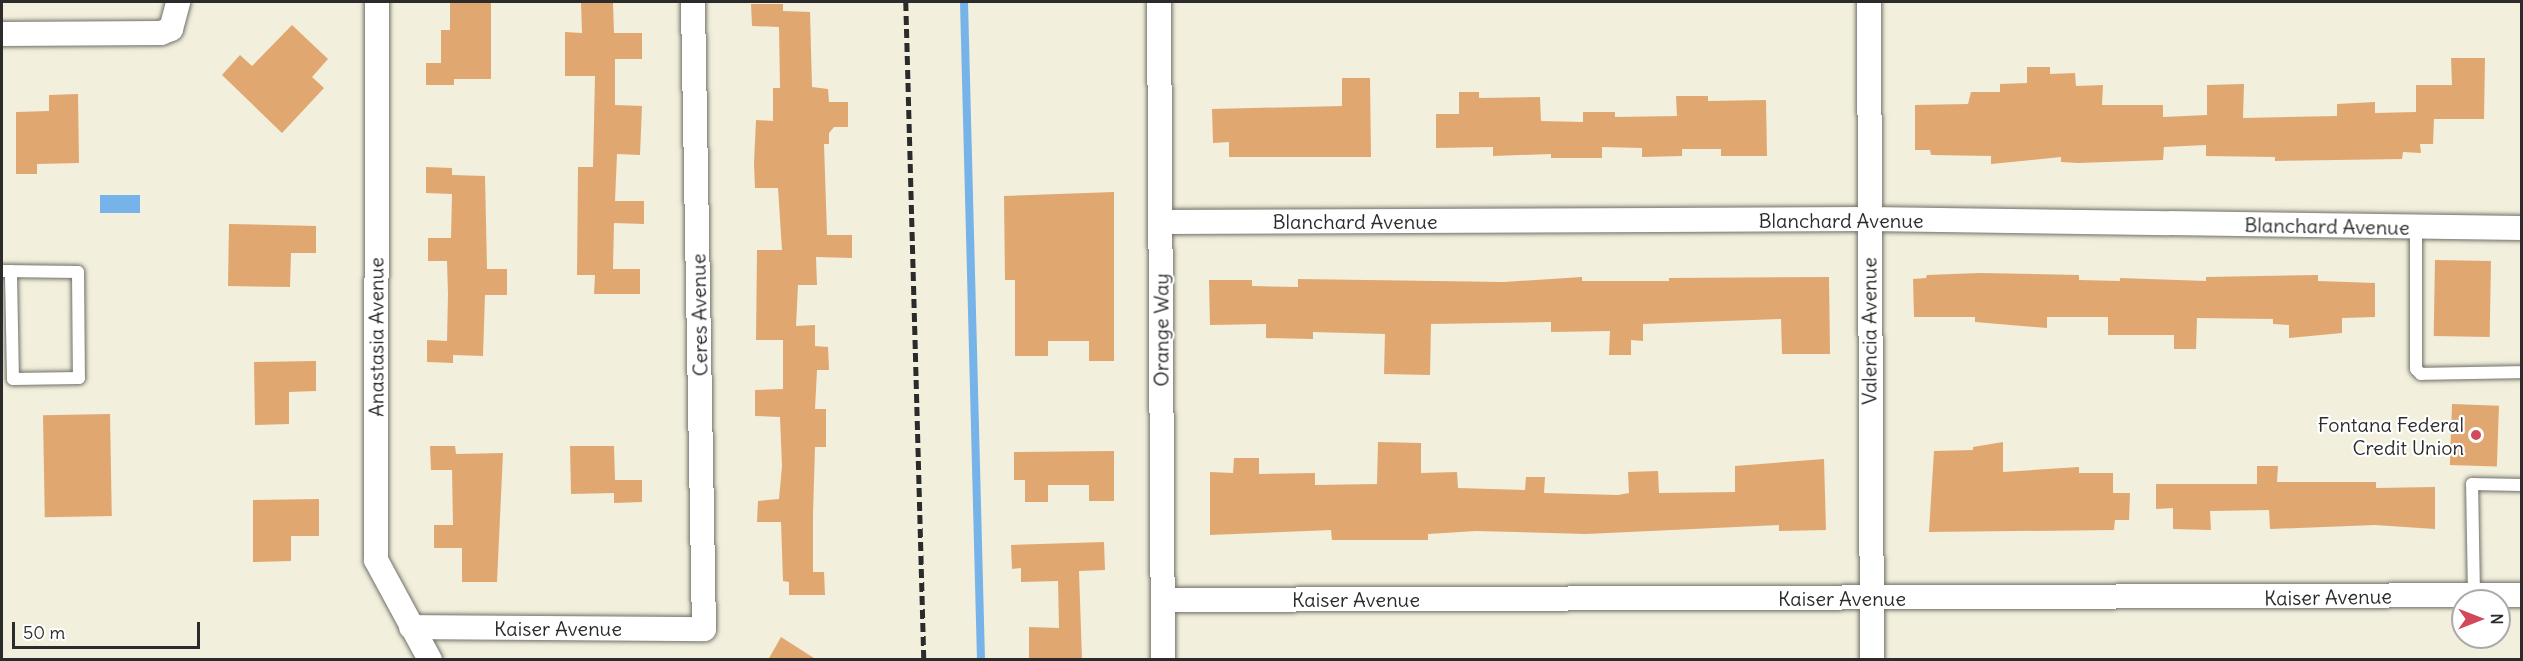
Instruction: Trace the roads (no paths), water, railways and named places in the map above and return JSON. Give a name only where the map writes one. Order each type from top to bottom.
[{"type":"street","points":[[2,34],[161,33],[171,29],[178,2]]},
{"type":"street","name":"Anastasia Avenue","points":[[377,2],[376,560],[430,660]]},
{"type":"street","name":"Ceres Avenue","points":[[693,2],[704,629]]},
{"type":"street","name":"Orange Way","points":[[1159,2],[1163,660]]},
{"type":"street","name":"Valencia Avenue","points":[[1869,2],[1872,660]]},
{"type":"street","name":"Blanchard Avenue","points":[[1161,222],[1869,219],[2522,228]]},
{"type":"street","name":"Kaiser Avenue","points":[[1163,600],[2451,596]]},
{"type":"street","name":"Kaiser Avenue","points":[[411,627],[704,629]]},
{"type":"lane","points":[[2416,228],[2416,369],[2421,374],[2522,372]]},
{"type":"lane","points":[[6,271],[78,272],[79,378],[13,379],[6,271]]},
{"type":"lane","points":[[2474,589],[2472,484],[2522,485]]},
{"type":"water","points":[[100,195],[140,195],[140,213],[100,213]]},
{"type":"waterway","points":[[964,2],[981,660]]},
{"type":"railway","points":[[906,2],[924,660]]},
{"type":"place","name":"Fontana Federal Credit Union","points":[[2476,435]]}]
